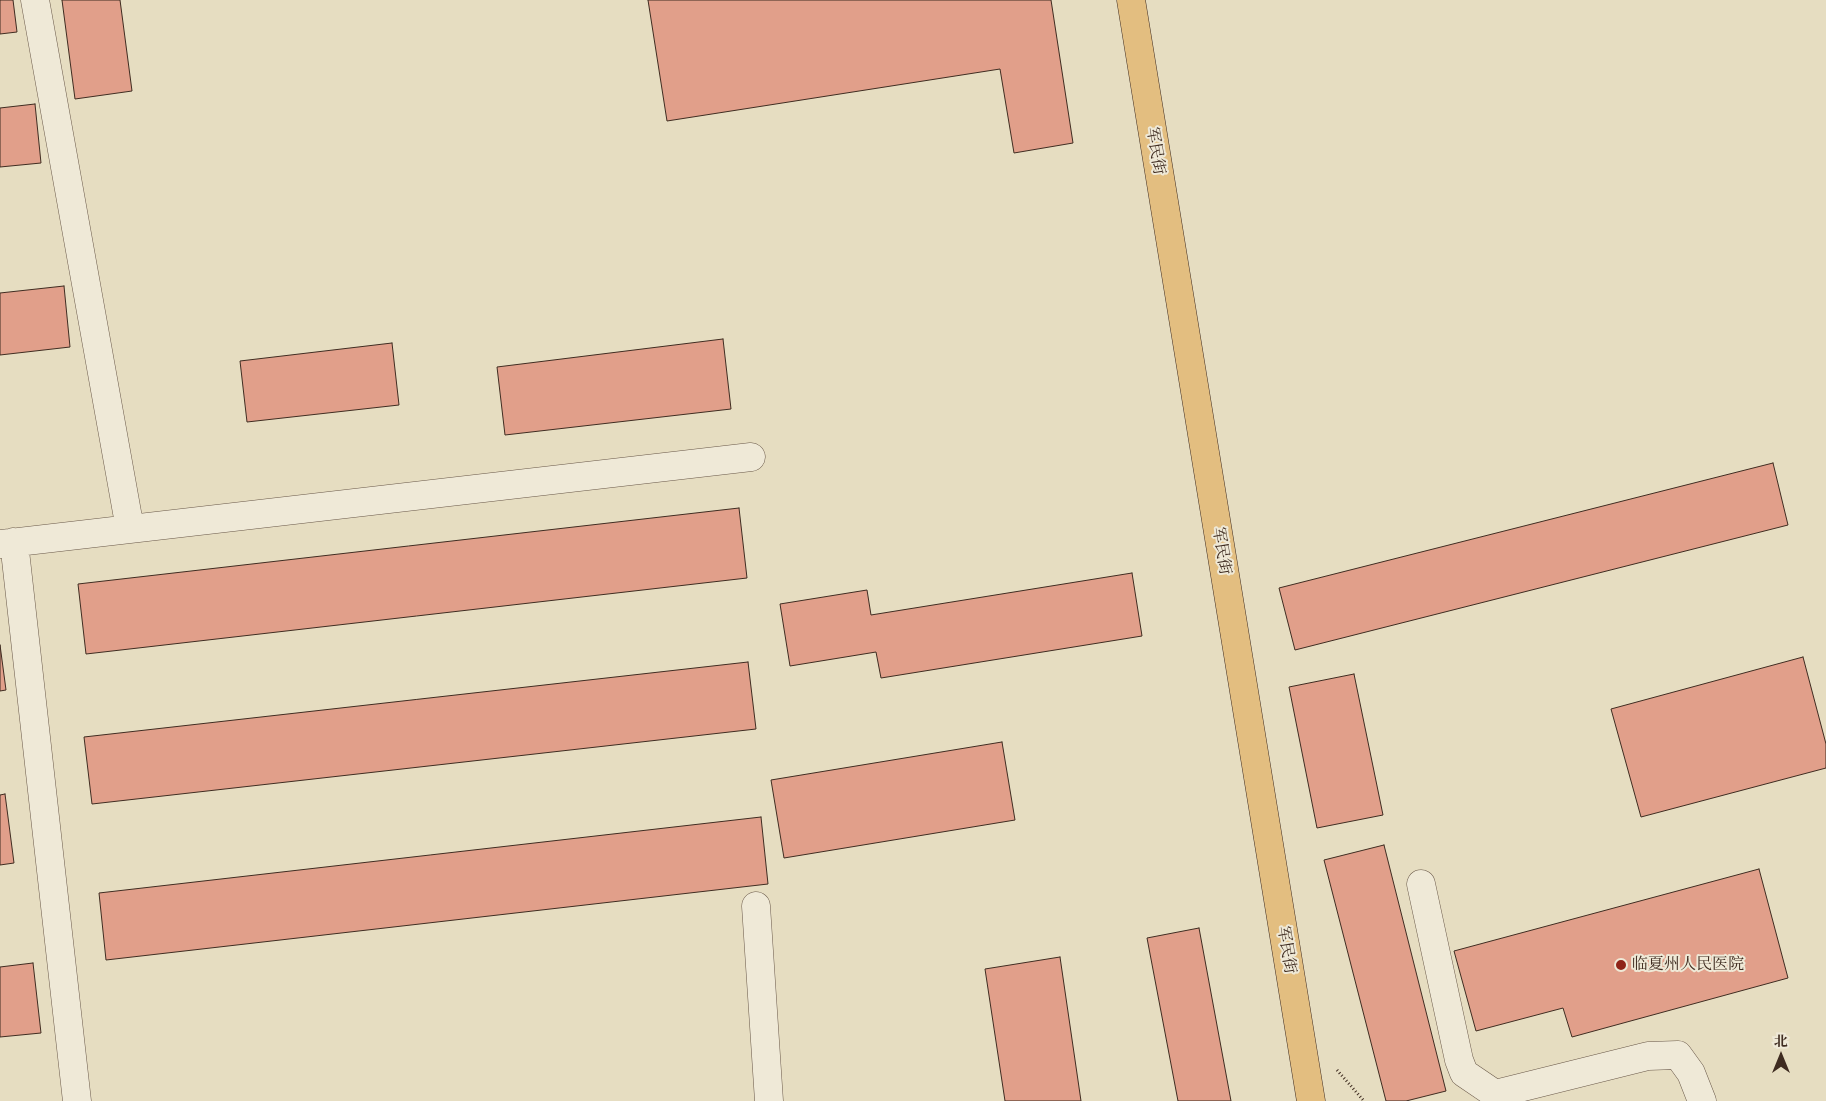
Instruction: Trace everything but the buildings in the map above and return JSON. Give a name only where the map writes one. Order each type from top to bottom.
[{"type":"main road","name":"军民街","points":[[1130,0],[1311,1101]]},
{"type":"street","points":[[35,0],[130,529]]},
{"type":"street","points":[[77,1101],[7,543],[751,456]]},
{"type":"street","points":[[1421,884],[1458,1060],[1464,1073],[1495,1094],[1648,1056],[1678,1055],[1691,1073],[1702,1101]]},
{"type":"street","points":[[756,906],[769,1101]]},
{"type":"place","name":"临夏州人民医院","points":[[1621,965]]}]
